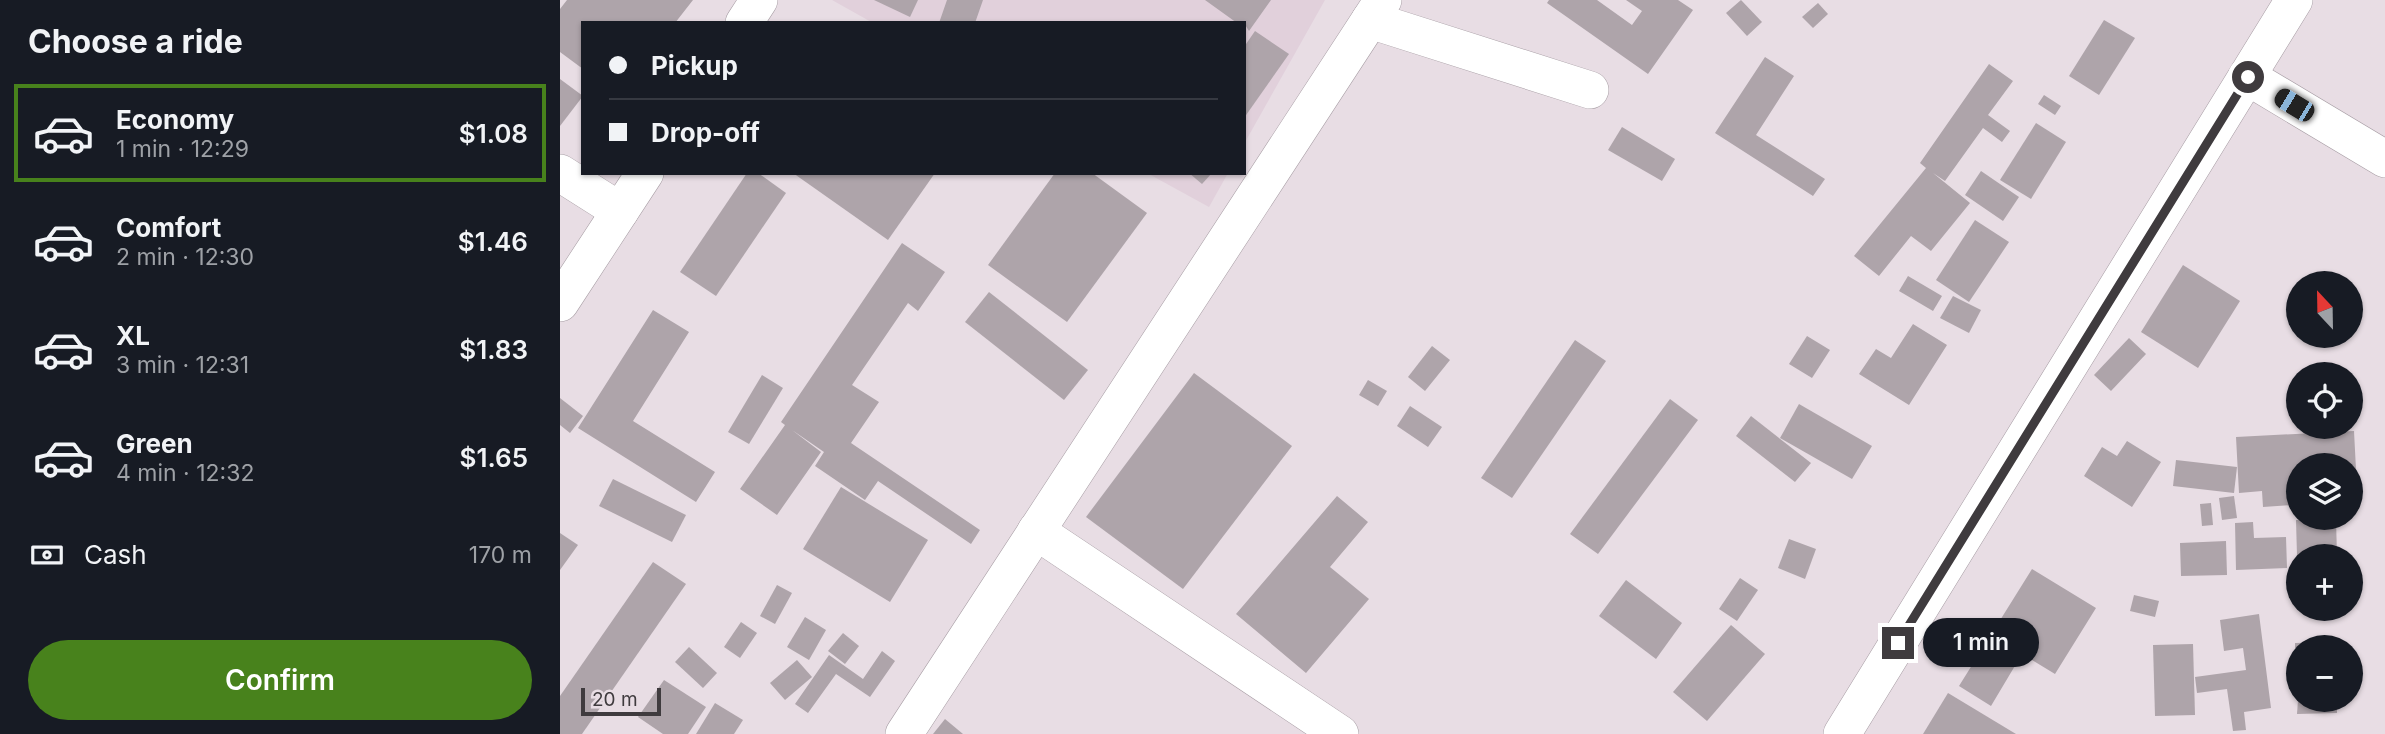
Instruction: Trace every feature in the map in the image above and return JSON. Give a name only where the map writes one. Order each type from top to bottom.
[{"type":"street","points":[[745,21],[759,0]]},
{"type":"street","points":[[1842,734],[2294,0]]},
{"type":"street","points":[[904,734],[1377,10],[1590,90]]},
{"type":"street","points":[[2248,77],[2385,159]]},
{"type":"street","points":[[560,173],[620,211]]},
{"type":"street","points":[[560,303],[644,175]]},
{"type":"street","points":[[1036,530],[1340,734]]},
{"type":"shaded area","points":[[832,0],[1325,0],[1246,140],[1246,21],[869,21]]},
{"type":"shaded area","points":[[1151,175],[1227,175],[1209,207]]},
{"type":"building","points":[[567,0],[693,0],[677,21],[581,21],[581,68],[560,52],[560,9]]},
{"type":"building","points":[[874,0],[918,0],[910,17]]},
{"type":"building","points":[[947,0],[983,0],[976,21],[940,21]]},
{"type":"building","points":[[1205,0],[1271,0],[1249,31],[1246,21],[1234,21]]},
{"type":"building","points":[[1549,0],[1597,0],[1632,25],[1642,11],[1626,0],[1678,0],[1693,10],[1648,74],[1547,3]]},
{"type":"building","points":[[1741,0],[1762,22],[1747,36],[1726,13]]},
{"type":"building","points":[[1818,3],[1828,14],[1813,28],[1802,17]]},
{"type":"building","points":[[2104,20],[2135,38],[2099,95],[2069,76]]},
{"type":"building","points":[[1255,31],[1289,54],[1246,115],[1246,44]]},
{"type":"building","points":[[1765,57],[1794,76],[1756,135],[1825,179],[1813,196],[1715,133]]},
{"type":"building","points":[[1989,64],[2013,81],[1988,115],[2010,131],[2002,142],[1983,128],[1945,181],[1933,173],[1970,203],[1931,251],[1911,236],[1879,276],[1854,256],[1926,168],[1920,163]]},
{"type":"building","points":[[560,79],[581,95],[581,99],[560,126]]},
{"type":"building","points":[[2044,95],[2061,106],[2055,115],[2038,104]]},
{"type":"building","points":[[2036,123],[2066,142],[2031,199],[2000,180]]},
{"type":"building","points":[[1622,127],[1675,159],[1662,181],[1608,150]]},
{"type":"building","points":[[1981,171],[2019,197],[2003,221],[1965,195]]},
{"type":"building","points":[[746,175],[761,175],[786,193],[716,296],[680,272]]},
{"type":"building","points":[[796,175],[934,175],[888,240]]},
{"type":"building","points":[[1054,175],[1095,175],[1147,213],[1067,322],[988,265]]},
{"type":"building","points":[[1191,175],[1210,175],[1202,184]]},
{"type":"building","points":[[1975,220],[2009,242],[1969,302],[1936,280]]},
{"type":"building","points":[[902,243],[945,272],[918,311],[908,303],[852,385],[879,402],[851,443],[980,530],[971,544],[878,481],[865,500],[815,466],[824,452],[792,430],[821,452],[777,515],[740,489],[785,425],[781,422]]},
{"type":"building","points":[[2183,265],[2240,301],[2198,368],[2141,332]]},
{"type":"building","points":[[1908,276],[1942,296],[1933,311],[1899,291]]},
{"type":"building","points":[[989,292],[1088,370],[1064,400],[965,322]]},
{"type":"building","points":[[1953,296],[1981,310],[1969,333],[1940,318]]},
{"type":"building","points":[[653,310],[689,332],[633,421],[715,472],[696,502],[578,428]]},
{"type":"building","points":[[1913,324],[1947,345],[1909,405],[1859,374],[1876,349],[1891,358]]},
{"type":"building","points":[[1807,336],[1830,350],[1812,378],[1789,364]]},
{"type":"building","points":[[2129,338],[2146,354],[2111,391],[2094,375]]},
{"type":"building","points":[[1575,340],[1606,361],[1512,498],[1481,478]]},
{"type":"building","points":[[1432,346],[1450,360],[1425,391],[1408,377]]},
{"type":"building","points":[[1194,373],[1292,446],[1183,589],[1086,517]]},
{"type":"building","points":[[762,375],[783,388],[749,444],[728,432]]},
{"type":"building","points":[[1368,380],[1387,391],[1378,406],[1359,395]]},
{"type":"building","points":[[560,398],[583,416],[570,433],[560,425]]},
{"type":"building","points":[[1670,399],[1698,420],[1598,554],[1570,534]]},
{"type":"building","points":[[1799,404],[1872,446],[1852,479],[1780,438]]},
{"type":"building","points":[[1410,406],[1442,427],[1428,447],[1397,426]]},
{"type":"building","points":[[1751,416],[1811,463],[1795,482],[1736,436]]},
{"type":"building","points":[[2286,434],[2286,439],[2354,439],[2355,453],[2286,453],[2286,505],[2263,507],[2262,491],[2239,493],[2236,437]]},
{"type":"building","points":[[2127,441],[2161,462],[2132,507],[2084,476],[2102,447],[2117,456]]},
{"type":"building","points":[[2176,460],[2237,467],[2234,493],[2173,486]]},
{"type":"building","points":[[613,479],[686,515],[672,542],[599,506]]},
{"type":"building","points":[[841,487],[928,540],[890,602],[803,549]]},
{"type":"building","points":[[1337,496],[1368,522],[1330,567],[1369,599],[1306,673],[1236,614]]},
{"type":"building","points":[[2234,496],[2237,518],[2222,520],[2219,498]]},
{"type":"building","points":[[2211,503],[2213,525],[2202,526],[2200,504]]},
{"type":"building","points":[[2253,522],[2254,538],[2286,537],[2286,568],[2236,570],[2235,523]]},
{"type":"building","points":[[2296,530],[2336,530],[2337,544],[2297,544]]},
{"type":"building","points":[[560,533],[578,545],[560,570]]},
{"type":"building","points":[[1789,539],[1816,549],[1805,579],[1778,568]]},
{"type":"building","points":[[2226,541],[2227,575],[2181,576],[2180,543]]},
{"type":"building","points":[[653,562],[686,584],[582,734],[560,734],[560,696]]},
{"type":"building","points":[[2032,569],[2096,608],[2055,674],[2022,654],[1991,706],[1959,686]]},
{"type":"building","points":[[1740,578],[1758,590],[1737,621],[1719,609]]},
{"type":"building","points":[[1626,580],[1682,623],[1656,659],[1599,616]]},
{"type":"building","points":[[777,585],[792,593],[775,624],[760,616]]},
{"type":"building","points":[[2134,595],[2159,601],[2155,617],[2130,611]]},
{"type":"building","points":[[2259,614],[2271,708],[2244,712],[2246,730],[2233,731],[2227,689],[2197,693],[2195,677],[2246,670],[2243,648],[2224,651],[2220,620]]},
{"type":"building","points":[[805,617],[826,630],[809,660],[787,647]]},
{"type":"building","points":[[741,622],[757,633],[740,658],[724,647]]},
{"type":"building","points":[[1731,625],[1765,654],[1707,721],[1673,692]]},
{"type":"building","points":[[843,633],[859,646],[845,664],[828,651]]},
{"type":"building","points":[[2193,644],[2195,715],[2155,716],[2153,645]]},
{"type":"building","points":[[689,647],[717,673],[703,688],[675,662]]},
{"type":"building","points":[[882,651],[895,661],[870,697],[836,674],[808,713],[795,704],[829,655],[863,679]]},
{"type":"building","points":[[797,660],[812,677],[785,700],[770,683]]},
{"type":"building","points":[[664,680],[706,707],[688,734],[663,734],[638,717]]},
{"type":"building","points":[[1948,693],[2016,734],[1923,734]]},
{"type":"building","points":[[715,703],[743,720],[734,734],[696,734]]},
{"type":"building","points":[[2297,712],[2337,712],[2337,713]]},
{"type":"building","points":[[945,719],[963,734],[933,734]]},
{"type":"route","points":[[1898,643],[2248,77]]}]
